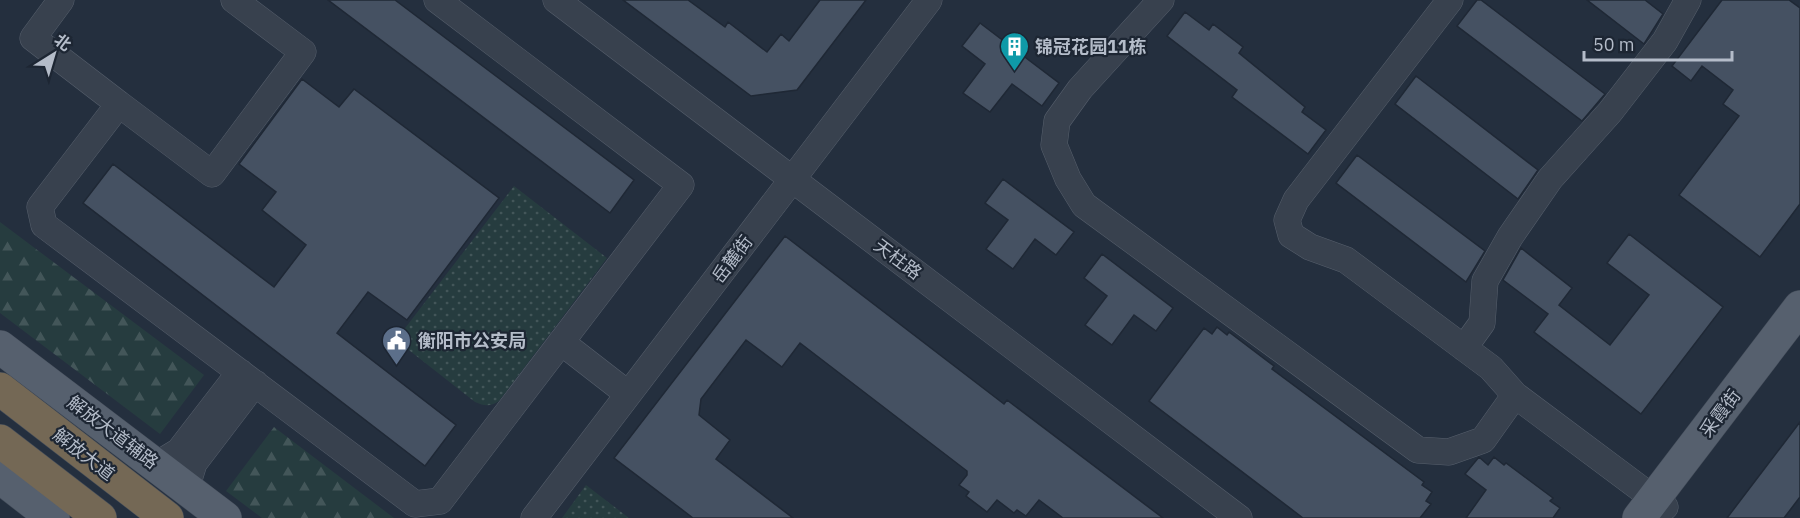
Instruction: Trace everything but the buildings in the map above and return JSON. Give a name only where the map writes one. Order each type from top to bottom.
[{"type":"highway","name":"解放大道","points":[[0,389],[167,518]]},
{"type":"highway","points":[[0,441],[100,518]]},
{"type":"main road","name":"采霞街","points":[[1654,511],[1800,307]]},
{"type":"main road","name":"采霞街","points":[[1654,511],[1800,331]]},
{"type":"main road","name":"解放大道辅路","points":[[0,347],[225,518]]},
{"type":"main road","points":[[0,477],[47,516]]},
{"type":"street","points":[[61,0],[33,38],[212,174],[303,52],[234,0]]},
{"type":"street","points":[[119,104],[40,207],[44,225],[415,504],[440,501],[681,185],[437,0]]},
{"type":"street","name":"天柱路","points":[[556,0],[1239,518]]},
{"type":"street","name":"岳麓街","points":[[534,518],[788,176],[914,0]]},
{"type":"street","name":"岳麓街","points":[[519,518],[619,387],[929,0]]},
{"type":"street","points":[[1161,0],[1080,89],[1057,121],[1054,145],[1068,179],[1084,205],[1419,450],[1449,452],[1483,440],[1515,395]]},
{"type":"street","points":[[1450,0],[1296,200],[1287,220],[1291,234],[1310,247],[1346,261],[1491,368],[1515,395],[1654,511]]},
{"type":"street","points":[[1464,348],[1482,323],[1485,281],[1510,237],[1550,179],[1610,112],[1665,41],[1688,0]]},
{"type":"street","points":[[561,342],[619,387]]},
{"type":"street","points":[[156,465],[179,451],[248,377]]},
{"type":"street","points":[[186,489],[194,463],[248,377]]},
{"type":"green space","points":[[514,186],[607,258],[499,401],[484,405],[475,402],[396,340]]},
{"type":"green space","points":[[0,222],[204,375],[160,434],[0,313]]},
{"type":"green space","points":[[274,427],[394,518],[262,518],[226,491]]},
{"type":"green space","points":[[586,485],[629,518],[562,518]]},
{"type":"place","name":"锦冠花园11栋","points":[[1014,72]]},
{"type":"place","name":"衡阳市公安局","points":[[397,366]]}]
